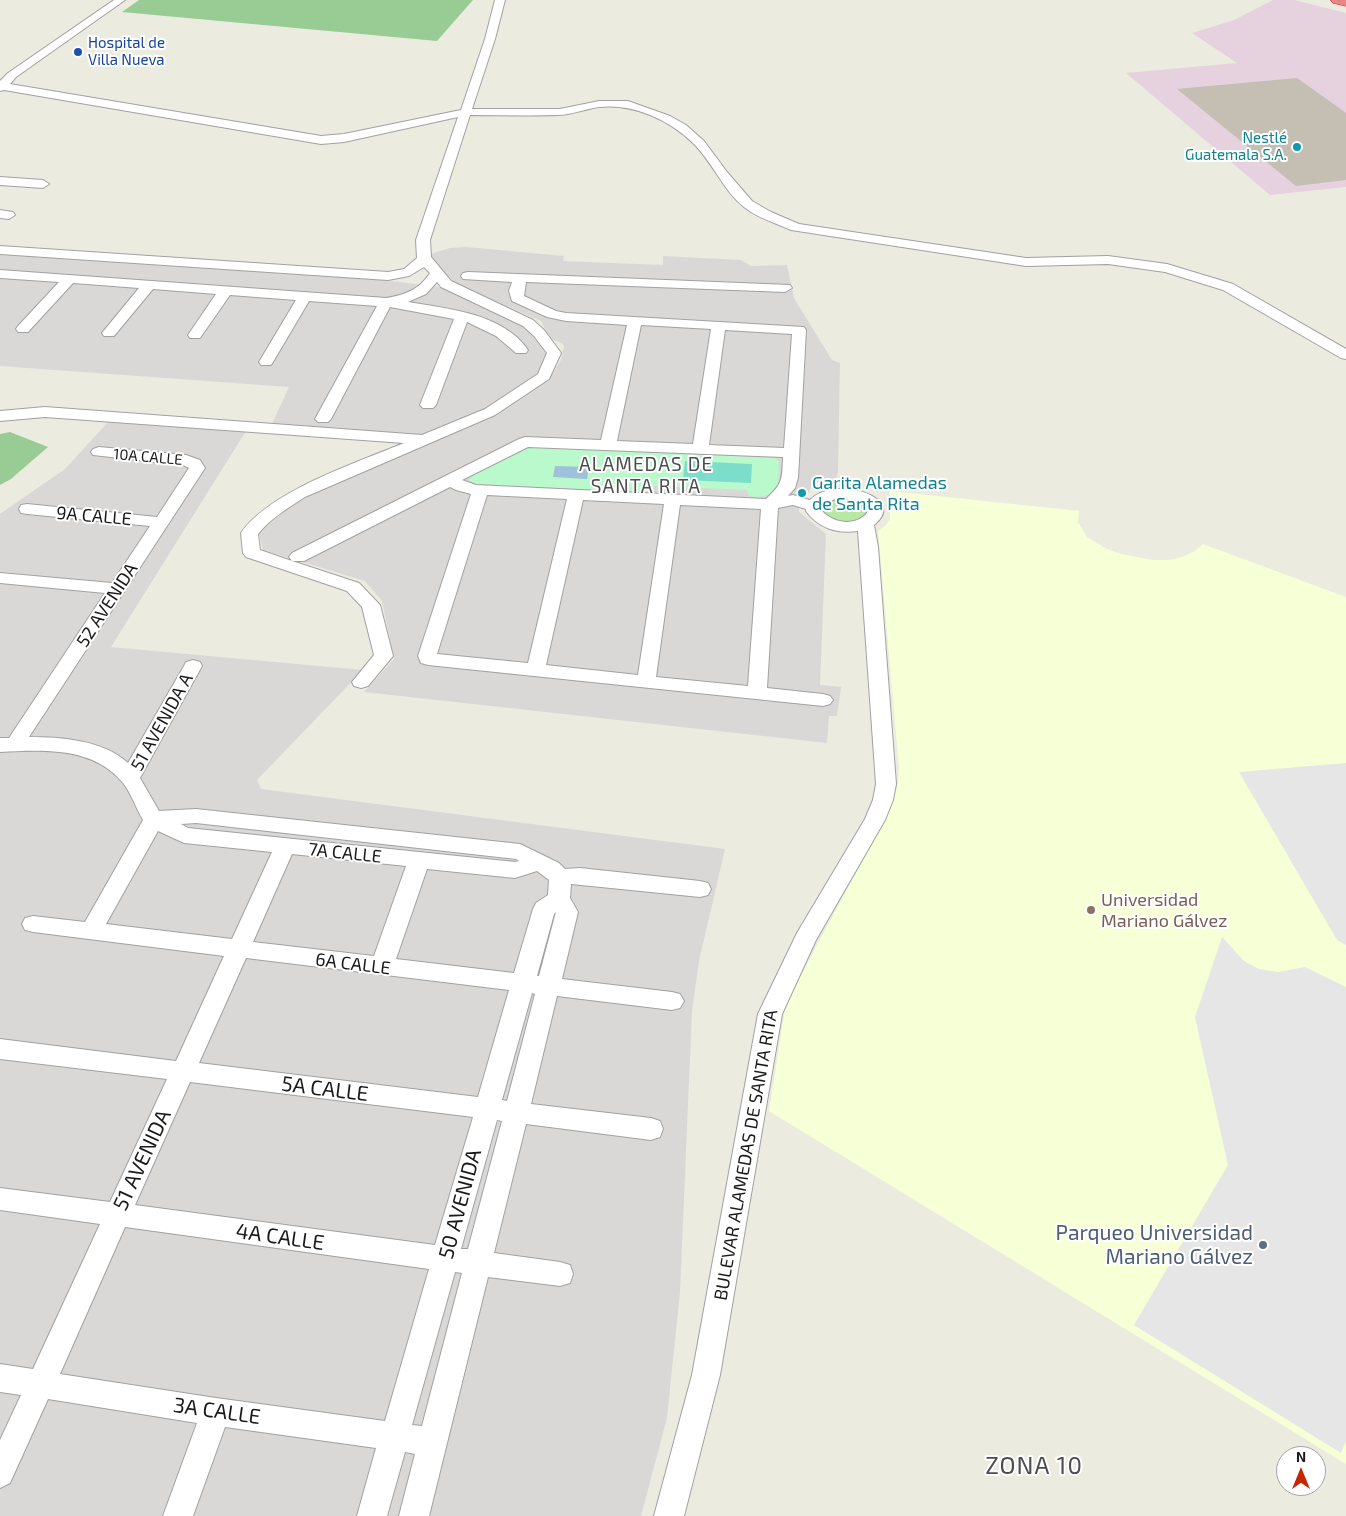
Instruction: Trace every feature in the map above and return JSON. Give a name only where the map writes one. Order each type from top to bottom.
[{"type":"highway","points":[[1338,0],[1346,2]]},
{"type":"street","points":[[1,83],[120,0]]},
{"type":"street","points":[[360,682],[384,656],[371,605],[353,586],[252,553],[250,533],[255,526],[276,508],[299,494],[490,412],[544,376],[554,353],[539,333],[528,323],[446,284],[424,258],[423,240],[490,39],[500,0]]},
{"type":"street","points":[[1,83],[321,140],[344,138],[466,112],[560,112],[599,104],[630,105],[666,118],[682,127],[700,142],[723,175],[748,204],[767,215],[796,227],[1026,262],[1108,260],[1167,268],[1228,287],[1346,354]]},
{"type":"street","points":[[0,181],[43,184]]},
{"type":"street","points":[[0,250],[388,276],[408,272],[416,268],[424,258]]},
{"type":"street","points":[[386,302],[410,298],[421,292],[437,273]]},
{"type":"street","points":[[0,274],[386,302],[462,316],[485,324],[508,337],[521,350]]},
{"type":"street","points":[[468,276],[785,288]]},
{"type":"street","points":[[520,278],[516,294],[517,298],[552,314],[566,318],[799,330],[789,484],[784,492],[770,504],[757,693]]},
{"type":"street","points":[[23,329],[70,279]]},
{"type":"street","points":[[109,334],[149,285]]},
{"type":"street","points":[[195,334],[226,290]]},
{"type":"street","points":[[266,362],[305,296]]},
{"type":"street","points":[[323,419],[386,302]]},
{"type":"street","points":[[428,405],[462,316]]},
{"type":"street","points":[[608,445],[635,321]]},
{"type":"street","points":[[700,449],[719,326]]},
{"type":"street","points":[[0,416],[45,412],[426,440]]},
{"type":"street","points":[[298,557],[525,442],[791,453]]},
{"type":"street","name":"10A CALLE","points":[[99,452],[186,460],[196,465]]},
{"type":"street","name":"52 AVENIDA","points":[[7,745],[117,589],[195,473],[196,465]]},
{"type":"street","points":[[450,480],[462,487],[481,490],[770,504],[796,500],[814,506]]},
{"type":"street","points":[[789,484],[830,494],[848,493],[866,498],[871,503],[874,514],[865,523],[846,526],[837,526],[822,520],[817,516],[814,506],[817,501],[830,494]]},
{"type":"street","points":[[481,490],[427,658],[430,660],[823,700]]},
{"type":"street","points":[[536,670],[576,495]]},
{"type":"street","points":[[646,682],[673,499]]},
{"type":"street","name":"9A CALLE","points":[[28,509],[161,522]]},
{"type":"street","name":"BULEVAR ALAMEDAS DE SANTA RITA","points":[[669,1516],[706,1375],[770,1014],[784,981],[805,941],[874,820],[883,800],[886,784],[869,547],[865,523]]},
{"type":"street","points":[[846,526],[869,547]]},
{"type":"street","points":[[1,579],[117,589]]},
{"type":"street","name":"51 AVENIDA A","points":[[130,778],[193,666]]},
{"type":"street","points":[[7,745],[92,750],[107,757],[130,778],[154,820],[91,932]]},
{"type":"street","name":"7A CALLE","points":[[154,820],[196,816],[520,852],[551,869],[559,888]]},
{"type":"street","name":"7A CALLE","points":[[154,820],[184,834],[285,847],[515,870],[538,863]]},
{"type":"street","name":"51 AVENIDA","points":[[0,1473],[285,847]]},
{"type":"street","points":[[382,967],[419,861]]},
{"type":"street","points":[[559,888],[580,876],[700,889]]},
{"type":"street","name":"50 AVENIDA","points":[[372,1516],[544,909],[559,888]]},
{"type":"street","name":"50 AVENIDA","points":[[414,1516],[567,912],[559,888]]},
{"type":"street","name":"6A CALLE","points":[[34,924],[672,1001]]},
{"type":"street","name":"5A CALLE","points":[[0,1049],[651,1129]]},
{"type":"street","name":"4A CALLE","points":[[0,1199],[560,1274]]},
{"type":"street","name":"3A CALLE","points":[[0,1378],[216,1412],[434,1442]]},
{"type":"street","points":[[178,1516],[216,1412]]},
{"type":"shaded area","points":[[1273,0],[1294,0],[1346,13],[1346,187],[1270,195],[1126,73],[1237,63],[1192,33],[1234,20]]},
{"type":"shaded area","name":"ALAMEDAS DE SANTA RITA","points":[[466,247],[564,256],[563,261],[663,265],[663,256],[741,260],[751,266],[787,265],[794,298],[832,360],[840,363],[838,471],[835,485],[810,481],[813,483],[803,504],[799,505],[799,512],[826,534],[820,685],[841,687],[837,716],[829,716],[827,743],[364,692],[394,659],[382,601],[365,581],[263,550],[259,533],[287,509],[309,496],[499,412],[548,380],[561,360],[564,346],[562,343],[550,339],[541,321],[456,284],[430,258],[430,254],[450,248]]},
{"type":"shaded area","points":[[0,252],[366,278],[448,288],[528,323],[554,353],[544,376],[525,390],[426,440],[270,428],[289,387],[0,366]]},
{"type":"shaded area","points":[[110,420],[246,431],[111,647],[363,670],[257,780],[261,789],[725,849],[699,961],[692,1011],[680,1292],[667,1418],[641,1516],[0,1516],[0,514],[65,469]]},
{"type":"shaded area","points":[[530,447],[774,458],[779,461],[778,488],[761,497],[757,497],[749,496],[747,490],[654,486],[652,491],[645,492],[476,484],[469,481],[471,476]]},
{"type":"shaded area","points":[[685,461],[752,464],[751,483],[683,480]]},
{"type":"shaded area","points":[[555,466],[589,467],[587,479],[553,477]]},
{"type":"shaded area","name":"Universidad Mariano Gálvez","points":[[890,491],[1079,511],[1078,522],[1087,537],[1107,549],[1121,554],[1153,560],[1169,560],[1195,551],[1203,544],[1346,597],[1346,1464],[1326,1452],[1326,1446],[1317,1446],[769,1111],[786,1003],[886,817],[898,783],[899,768],[878,531],[890,519]]},
{"type":"shaded area","points":[[1346,763],[1346,945],[1337,940],[1239,772]]},
{"type":"shaded area","name":"Parqueo Universidad Mariano Gálvez","points":[[1222,937],[1244,961],[1259,969],[1278,972],[1305,967],[1346,987],[1346,1441],[1341,1453],[1134,1325],[1228,1165],[1195,1017]]},
{"type":"green space","points":[[139,0],[473,0],[437,41],[122,12]]},
{"type":"green space","points":[[10,432],[48,447],[11,479],[0,485],[0,434]]},
{"type":"green space","points":[[838,497],[852,497],[866,506],[866,514],[855,521],[849,522],[836,521],[830,518],[822,509],[823,504]]},
{"type":"building","name":"Nestlé Guatemala S.A.","points":[[1297,78],[1346,113],[1346,180],[1296,186],[1177,89]]},
{"type":"place","name":"Hospital de Villa Nueva","points":[[78,52]]},
{"type":"place","name":"Nestlé Guatemala S.A.","points":[[1297,147]]},
{"type":"place","name":"Garita Alamedas de Santa Rita","points":[[802,493]]},
{"type":"place","name":"Universidad Mariano Gálvez","points":[[1091,910]]},
{"type":"place","name":"Parqueo Universidad Mariano Gálvez","points":[[1263,1245]]},
{"type":"district","name":"ALAMEDAS DE SANTA RITA","points":[[646,476]]},
{"type":"district","name":"ZONA 10","points":[[1034,1466]]}]
